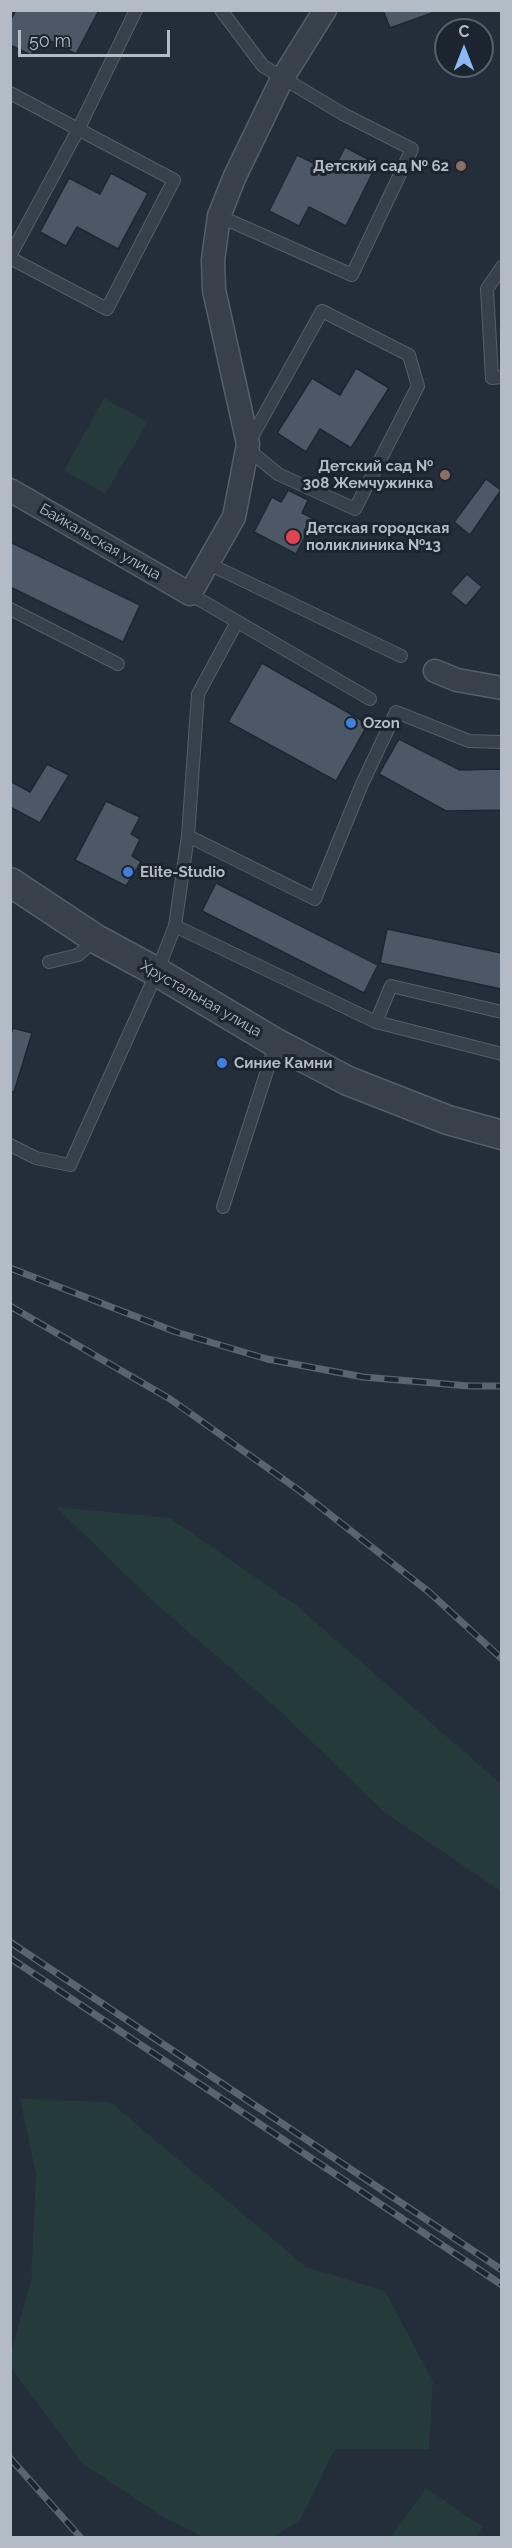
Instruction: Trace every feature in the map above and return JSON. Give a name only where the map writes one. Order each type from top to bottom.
[{"type":"street","points":[[190,594],[234,517],[248,444],[214,290],[213,260],[219,216],[235,176],[282,79],[325,10]]},
{"type":"street","name":"Байкальская улица","points":[[10,490],[190,594]]},
{"type":"street","points":[[435,671],[466,682],[501,688]]},
{"type":"street","name":"Хрустальная улица","points":[[10,882],[96,939],[157,972],[276,1043],[348,1081],[448,1120],[501,1135]]},
{"type":"lane","points":[[10,93],[78,130],[174,180],[107,309],[10,257],[78,130],[136,10]]},
{"type":"lane","points":[[219,216],[352,275],[412,149],[343,114],[263,66],[220,10]]},
{"type":"lane","points":[[501,267],[487,289],[492,378],[501,377]]},
{"type":"lane","points":[[322,311],[409,355],[418,386],[355,509],[279,474],[255,455],[248,444],[322,311]]},
{"type":"lane","points":[[209,564],[401,656]]},
{"type":"lane","points":[[190,594],[370,699]]},
{"type":"lane","points":[[10,609],[118,664]]},
{"type":"lane","points":[[10,1145],[36,1158],[70,1165],[157,972],[175,926],[188,836],[198,694],[237,622]]},
{"type":"lane","points":[[188,836],[315,899],[362,784],[396,712],[469,741],[501,742]]},
{"type":"lane","points":[[175,926],[376,1022],[501,1054]]},
{"type":"lane","points":[[49,962],[78,955],[96,939]]},
{"type":"lane","points":[[376,1022],[391,986],[501,1012]]},
{"type":"lane","points":[[223,1207],[276,1043]]},
{"type":"green space","points":[[104,398],[148,422],[105,494],[64,470]]},
{"type":"green space","points":[[56,1507],[170,1518],[297,1606],[501,1784],[501,1891],[384,1812],[281,1712],[154,1602]]},
{"type":"green space","points":[[20,2099],[110,2102],[306,2267],[385,2291],[433,2382],[429,2449],[335,2449],[300,2520],[271,2538],[204,2537],[162,2516],[83,2464],[11,2368],[11,2353],[31,2280],[36,2174]]},
{"type":"green space","points":[[426,2488],[483,2527],[476,2537],[391,2537]]},
{"type":"building","points":[[16,10],[99,10],[76,54],[41,36],[31,55],[10,45],[10,21]]},
{"type":"building","points":[[383,10],[431,10],[432,13],[390,28]]},
{"type":"building","points":[[345,147],[377,164],[346,226],[309,207],[299,226],[269,211],[297,155],[332,172]]},
{"type":"building","points":[[111,173],[148,193],[118,249],[77,227],[66,246],[40,232],[69,178],[100,194]]},
{"type":"building","points":[[356,368],[389,388],[351,448],[320,429],[306,452],[277,433],[312,378],[340,395]]},
{"type":"building","points":[[486,479],[501,490],[470,535],[454,522]]},
{"type":"building","points":[[288,490],[308,500],[302,513],[314,519],[296,554],[254,532],[272,497],[281,502]]},
{"type":"building","points":[[10,542],[140,605],[123,642],[10,587]]},
{"type":"building","points":[[467,574],[482,587],[466,606],[450,593]]},
{"type":"building","points":[[262,663],[368,724],[336,781],[228,722]]},
{"type":"building","points":[[399,739],[460,770],[501,769],[501,810],[446,811],[379,774]]},
{"type":"building","points":[[47,764],[69,775],[40,823],[10,807],[10,781],[30,792]]},
{"type":"building","points":[[106,801],[140,817],[131,834],[140,839],[132,856],[141,862],[126,886],[75,860]]},
{"type":"building","points":[[216,883],[378,965],[364,993],[202,911]]},
{"type":"building","points":[[387,929],[501,953],[501,989],[380,963]]},
{"type":"building","points":[[13,1028],[32,1033],[14,1092],[10,1091],[10,1037]]},
{"type":"railway","points":[[10,1268],[176,1332],[267,1359],[363,1377],[469,1386],[502,1386]]},
{"type":"railway","points":[[10,1306],[170,1399],[300,1491],[429,1592],[502,1659]]},
{"type":"railway","points":[[10,1942],[502,2270]]},
{"type":"railway","points":[[10,1958],[502,2285]]},
{"type":"railway","points":[[10,2458],[81,2538]]},
{"type":"place","name":"Детский сад № 62","points":[[461,166]]},
{"type":"place","name":"Детский сад № 308 Жемчужинка","points":[[445,475]]},
{"type":"place","name":"Детская городская поликлиника №13","points":[[293,537]]},
{"type":"place","name":"Ozon","points":[[351,723]]},
{"type":"place","name":"Elite-Studio","points":[[128,872]]},
{"type":"place","name":"Синие Камни","points":[[222,1063]]}]
